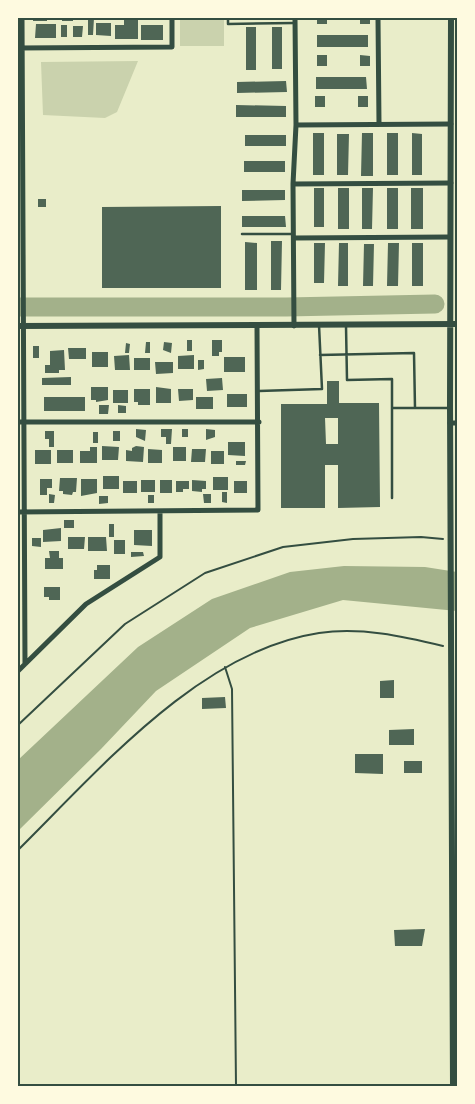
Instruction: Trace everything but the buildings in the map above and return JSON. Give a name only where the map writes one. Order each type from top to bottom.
[{"type":"street","points":[[22,18],[19,48],[20,271],[23,312],[20,326],[24,422],[20,512],[25,664]]},
{"type":"street","points":[[19,48],[172,47],[172,18]]},
{"type":"street","points":[[378,18],[379,124]]},
{"type":"street","points":[[451,18],[450,237],[454,289],[450,324],[450,646],[454,1086]]},
{"type":"street","points":[[294,326],[295,20]]},
{"type":"street","points":[[296,125],[451,124]]},
{"type":"street","points":[[293,184],[451,183]]},
{"type":"street","points":[[294,236],[450,237]]},
{"type":"street","points":[[20,326],[458,324]]},
{"type":"street","points":[[20,512],[258,510],[259,391],[257,326]]},
{"type":"street","points":[[18,422],[259,422]]},
{"type":"street","points":[[450,424],[458,423]]},
{"type":"street","points":[[18,671],[86,604],[160,557],[160,511]]},
{"type":"lane","points":[[228,18],[228,24],[295,20]]},
{"type":"lane","points":[[242,234],[294,236]]},
{"type":"lane","points":[[346,325],[347,380],[392,379],[392,498]]},
{"type":"lane","points":[[259,391],[322,389],[319,326]]},
{"type":"lane","points":[[320,355],[414,353],[415,408]]},
{"type":"lane","points":[[392,408],[450,408]]},
{"type":"path","points":[[18,725],[125,624],[205,573],[283,547],[353,539],[421,537],[450,541]]},
{"type":"path","points":[[18,850],[155,718],[182,696],[226,667],[256,652],[320,633],[374,632],[450,646]]},
{"type":"path","points":[[226,667],[232,689],[236,1086]]},
{"type":"shaded area","points":[[180,18],[224,18],[224,46],[180,46]]},
{"type":"shaded area","points":[[138,61],[117,112],[105,118],[43,115],[41,62]]},
{"type":"shaded area","points":[[344,566],[425,567],[457,572],[457,611],[343,600],[250,628],[156,691],[101,749],[18,831],[18,760],[138,647],[212,599],[290,572]]},
{"type":"waterway","points":[[18,307],[286,307],[435,304]]}]
